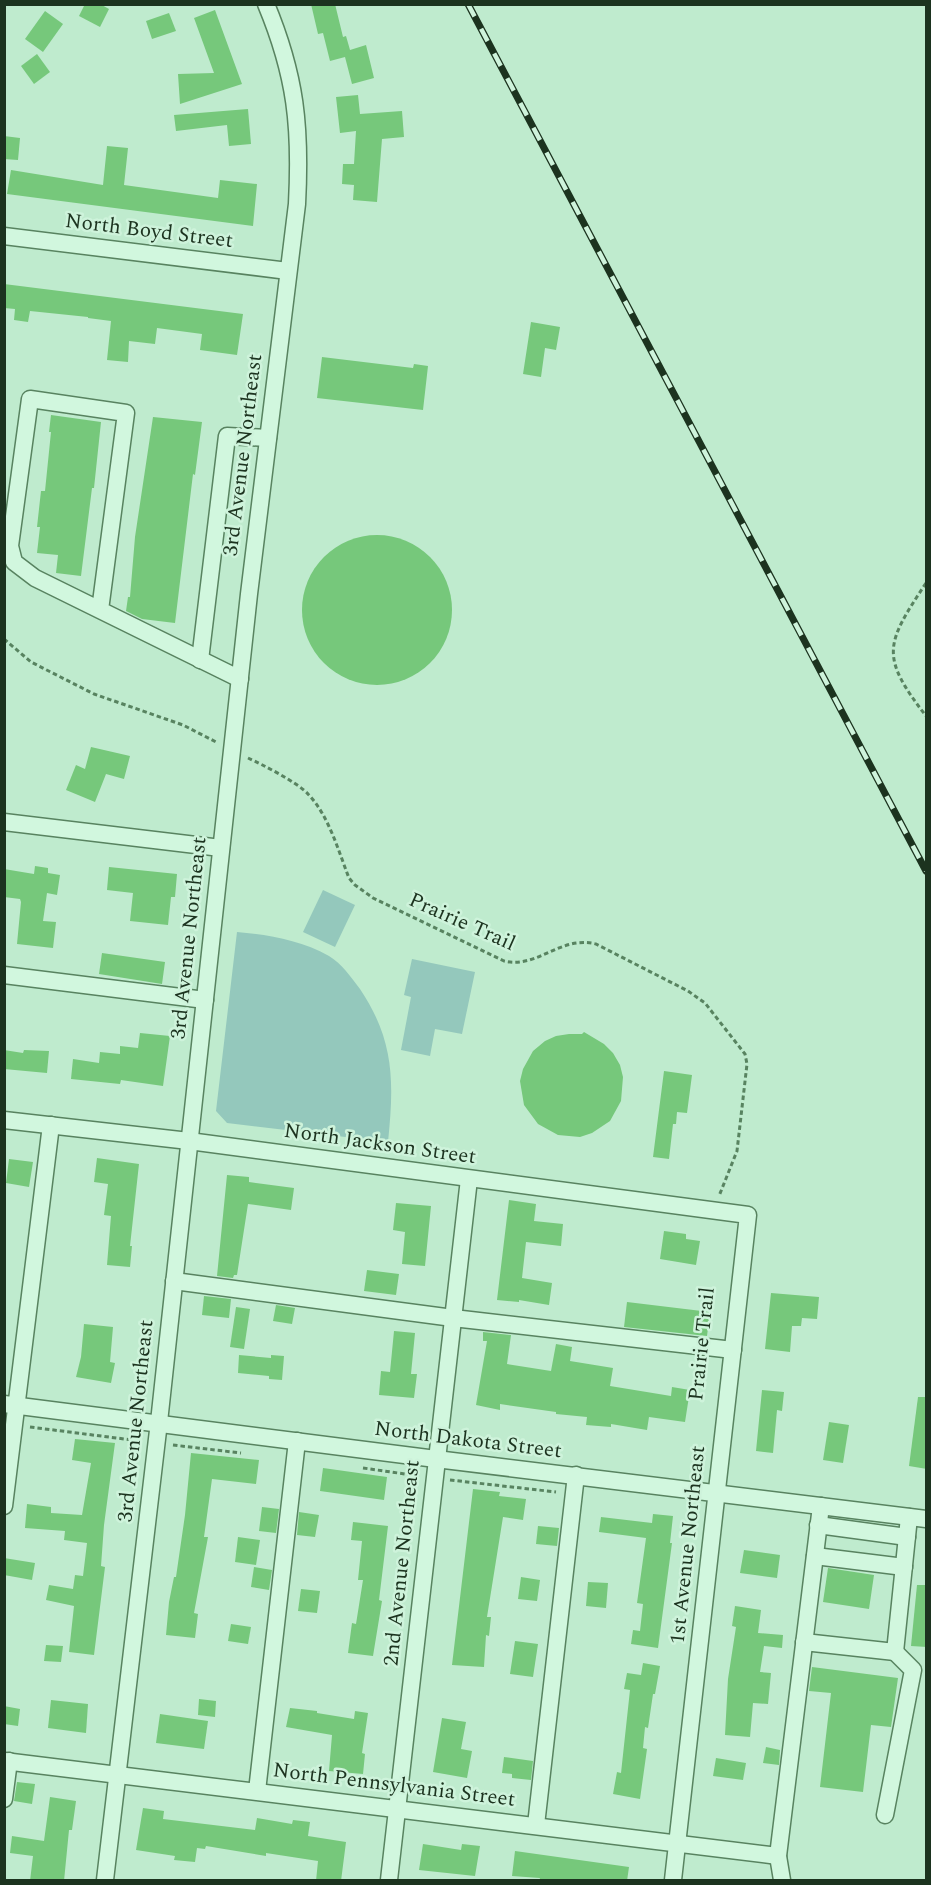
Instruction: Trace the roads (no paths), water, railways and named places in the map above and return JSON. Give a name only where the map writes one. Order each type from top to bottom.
[{"type":"street","name":"3rd Avenue Northeast","points":[[105,1881],[159,1422],[240,679],[297,204],[298,132],[294,93],[288,63],[266,4]]},
{"type":"street","name":"North Boyd Street","points":[[4,236],[288,271]]},
{"type":"street","points":[[100,610],[126,413],[30,399],[8,533],[14,562],[35,578],[240,679]]},
{"type":"street","points":[[200,660],[227,436],[268,438]]},
{"type":"street","points":[[4,822],[221,848]]},
{"type":"street","points":[[4,975],[205,1000]]},
{"type":"street","name":"North Jackson Street","points":[[4,1120],[189,1141],[748,1215]]},
{"type":"street","points":[[4,1506],[10,1404],[51,1125]]},
{"type":"street","name":"2nd Avenue Northeast","points":[[389,1881],[469,1179]]},
{"type":"street","name":"1st Avenue Northeast","points":[[673,1881],[748,1215]]},
{"type":"street","points":[[174,1281],[453,1318],[733,1350]]},
{"type":"street","name":"North Dakota Street","points":[[10,1404],[927,1519]]},
{"type":"street","points":[[256,1791],[297,1441]]},
{"type":"street","points":[[536,1825],[576,1476]]},
{"type":"street","points":[[782,1881],[778,1856],[821,1506]]},
{"type":"street","points":[[840,1528],[843,1508]]},
{"type":"street","points":[[895,1652],[909,1516]]},
{"type":"street","points":[[818,1525],[907,1537]]},
{"type":"street","points":[[815,1556],[904,1568]]},
{"type":"street","points":[[804,1642],[895,1652],[913,1670],[885,1815]]},
{"type":"street","points":[[4,1799],[7,1761]]},
{"type":"street","name":"North Pennsylvania Street","points":[[7,1761],[778,1856]]},
{"type":"railway","points":[[468,4],[926,871]]}]
